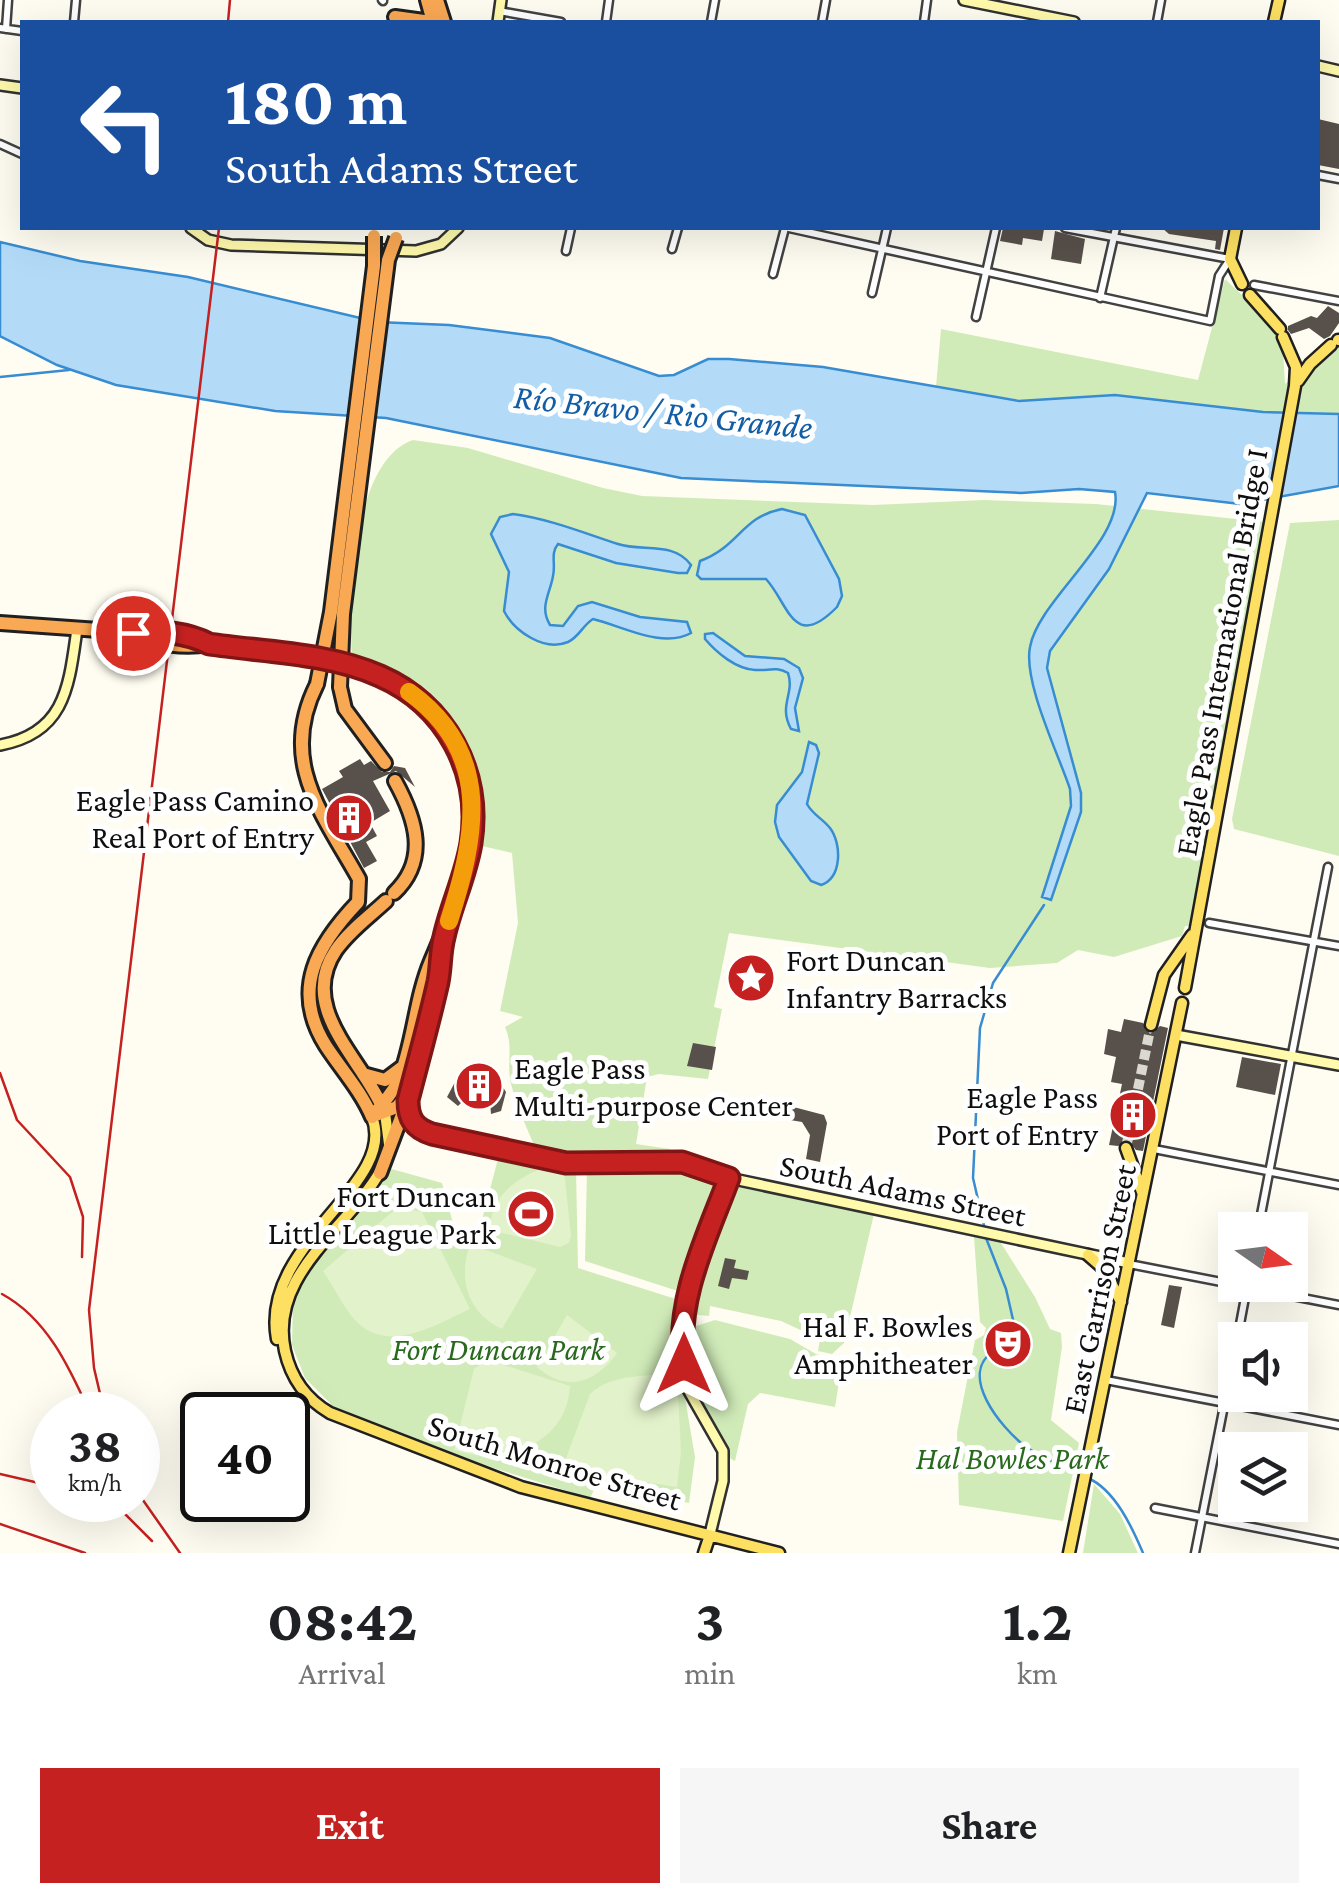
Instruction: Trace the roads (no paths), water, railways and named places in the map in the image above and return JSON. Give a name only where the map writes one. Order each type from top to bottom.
[{"type":"highway","points":[[392,20],[402,0]]},
{"type":"highway","points":[[373,232],[368,367],[343,614],[340,687],[344,709],[385,764]]},
{"type":"highway","points":[[379,1111],[363,1074],[326,1012],[322,944],[362,892],[302,764],[301,725],[317,684],[368,367],[388,260],[400,233]]},
{"type":"highway","points":[[0,623],[133,633],[145,640],[209,644],[330,662],[377,674],[414,695],[445,726],[467,772],[474,816],[465,870],[418,1000],[403,1066],[379,1111]]},
{"type":"highway","points":[[379,1111],[315,1027],[310,998],[324,957],[408,880],[417,850],[411,814],[395,781]]},
{"type":"highway","points":[[380,1174],[392,1150],[409,1094],[438,982],[442,940]]},
{"type":"highway","points":[[363,1074],[385,1080],[403,1066]]},
{"type":"highway","points":[[379,1111],[397,1107],[409,1094]]},
{"type":"highway","points":[[409,1094],[412,1122],[432,1134]]},
{"type":"highway","points":[[392,1150],[407,1136],[432,1134]]},
{"type":"main road","points":[[1236,230],[1230,260],[1282,333],[1296,367],[1295,386]]},
{"type":"main road","points":[[1295,386],[1310,364],[1336,342]]},
{"type":"main road","name":"Eagle Pass International Bridge I","points":[[1184,988],[1295,386]]},
{"type":"main road","points":[[1152,1025],[1164,974],[1196,929]]},
{"type":"main road","name":"East Garrison Street","points":[[1069,1553],[1182,1003]]},
{"type":"main road","points":[[286,1358],[282,1330],[292,1287],[380,1174],[388,1146],[379,1111]]},
{"type":"main road","points":[[286,1358],[275,1324],[282,1284],[302,1247],[367,1167],[375,1146],[379,1111]]},
{"type":"main road","points":[[1126,1148],[1143,1198]]},
{"type":"main road","points":[[1088,1255],[1104,1269],[1122,1302]]},
{"type":"main road","name":"South Monroe Street","points":[[286,1358],[304,1392],[330,1413],[520,1487],[779,1553]]},
{"type":"main road","points":[[704,1553],[709,1538]]},
{"type":"street","points":[[3,28],[8,0]]},
{"type":"street","points":[[501,0],[498,17],[536,20]]},
{"type":"street","points":[[964,0],[1027,18],[1029,0]]},
{"type":"street","points":[[193,230],[217,244],[416,251],[455,232]]},
{"type":"street","points":[[566,251],[571,230]]},
{"type":"street","points":[[672,249],[677,230]]},
{"type":"street","points":[[772,274],[786,230]]},
{"type":"street","points":[[797,230],[1100,298],[1210,321],[1218,276],[1230,260],[1115,232],[1100,298]]},
{"type":"street","points":[[872,293],[887,230]]},
{"type":"street","points":[[976,316],[996,230]]},
{"type":"street","points":[[1246,286],[1339,301]]},
{"type":"street","points":[[0,744],[18,742],[56,714],[70,679],[77,630]]},
{"type":"street","points":[[1261,1212],[1328,867]]},
{"type":"street","points":[[1209,922],[1339,946]]},
{"type":"street","points":[[1176,1035],[1339,1065]]},
{"type":"street","name":"South Adams Street","points":[[432,1134],[566,1163],[682,1162],[729,1178],[1129,1264]]},
{"type":"street","points":[[1154,1149],[1339,1185]]},
{"type":"street","points":[[709,1538],[722,1482],[723,1452],[686,1386],[680,1343],[686,1296],[729,1178]]},
{"type":"street","points":[[1129,1264],[1218,1281]]},
{"type":"street","points":[[1308,1299],[1339,1305]]},
{"type":"street","points":[[1106,1380],[1218,1403]]},
{"type":"street","points":[[1195,1553],[1222,1412]]},
{"type":"street","points":[[1267,1412],[1339,1425]]},
{"type":"street","points":[[1154,1508],[1339,1544]]},
{"type":"water","name":"Río Bravo / Rio Grande","points":[[0,242],[80,261],[188,277],[377,322],[449,325],[550,338],[659,376],[674,375],[708,359],[729,359],[823,367],[1019,401],[1115,395],[1263,412],[1339,414],[1339,486],[1240,504],[1147,493],[1109,569],[1050,651],[1047,668],[1081,793],[1081,812],[1051,900],[1042,897],[1071,806],[1070,789],[1036,698],[1030,647],[1048,610],[1107,530],[1115,492],[1079,489],[1021,493],[681,478],[386,418],[275,411],[116,385],[57,365],[0,336]]},
{"type":"water","points":[[782,509],[805,515],[839,579],[842,596],[837,607],[811,625],[801,625],[794,619],[766,579],[701,579],[697,575],[700,561],[724,548],[758,518]]},
{"type":"water","points":[[513,514],[627,546],[667,550],[691,565],[687,573],[678,573],[616,563],[558,544],[545,606],[550,625],[563,626],[578,606],[592,602],[640,617],[687,622],[691,633],[668,639],[593,619],[572,640],[559,644],[540,642],[522,632],[504,611],[509,572],[491,534],[500,517]]},
{"type":"water","points":[[713,633],[745,656],[784,659],[799,668],[803,678],[795,708],[799,731],[791,729],[787,721],[788,673],[748,669],[734,663],[705,639],[705,634]]},
{"type":"water","points":[[809,742],[816,745],[819,753],[807,804],[830,828],[838,851],[833,875],[821,885],[811,881],[779,837],[775,822],[777,805],[802,772]]},
{"type":"waterway","points":[[0,377],[69,370]]},
{"type":"waterway","points":[[985,1230],[973,1178],[980,1028],[993,983],[1044,905]]},
{"type":"waterway","points":[[986,1238],[1006,1289],[1019,1346],[1016,1354],[994,1351],[984,1361],[981,1386],[995,1414],[1025,1446],[1081,1474]]},
{"type":"waterway","points":[[1088,1478],[1114,1500],[1143,1553]]},
{"type":"tunnel","points":[[1126,1148],[1151,1025]]},
{"type":"railway","points":[[228,20],[230,0]]},
{"type":"railway","points":[[100,1392],[89,1310],[219,230]]},
{"type":"railway","points":[[0,1073],[17,1120],[70,1177],[83,1217],[82,1257]]},
{"type":"railway","points":[[2,1294],[45,1331],[80,1392]]},
{"type":"railway","points":[[0,1474],[30,1481]]},
{"type":"railway","points":[[133,1522],[152,1541]]},
{"type":"railway","points":[[158,1522],[180,1553]]},
{"type":"railway","points":[[0,1524],[85,1553]]},
{"type":"place","name":"Eagle Pass Camino Real Port of Entry","points":[[349,818]]},
{"type":"place","name":"Fort Duncan Infantry Barracks","points":[[751,978]]},
{"type":"place","name":"Eagle Pass Multi-purpose Center","points":[[479,1086]]},
{"type":"place","name":"Eagle Pass Port of Entry","points":[[1133,1115]]},
{"type":"place","name":"Fort Duncan Little League Park","points":[[531,1214]]},
{"type":"place","name":"Hal F. Bowles Amphitheater","points":[[1008,1344]]},
{"type":"park label","name":"Fort Duncan Park","points":[[498,1349]]},
{"type":"park label","name":"Hal Bowles Park","points":[[1012,1458]]}]
